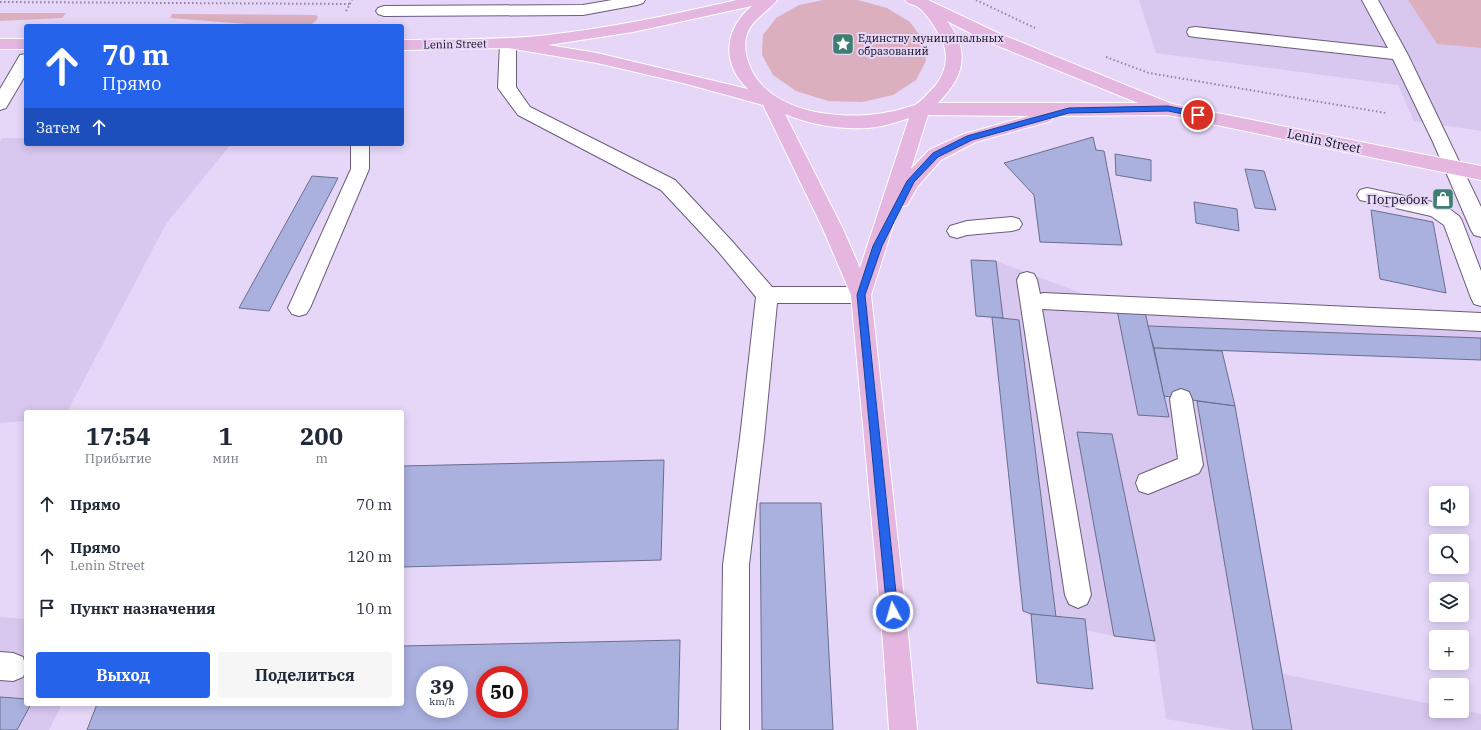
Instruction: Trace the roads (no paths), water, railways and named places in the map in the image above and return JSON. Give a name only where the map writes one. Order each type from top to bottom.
[{"type":"main road","points":[[508,43],[603,32],[690,16],[757,0]]},
{"type":"main road","points":[[769,0],[752,14],[739,34],[737,57],[748,80],[770,100],[833,228],[861,295],[896,644],[903,730]]},
{"type":"main road","points":[[861,295],[921,109],[937,95],[951,77],[955,57],[950,36],[918,1]]},
{"type":"main road","points":[[918,1],[992,37],[1168,109]]},
{"type":"main road","points":[[508,43],[597,58],[770,100],[803,115],[842,122],[881,120],[921,109],[1168,109]]},
{"type":"main road","name":"Lenin Street","points":[[404,46],[508,43]]},
{"type":"main road","points":[[0,44],[24,44]]},
{"type":"main road","name":"Lenin Street","points":[[1168,109],[1481,173]]},
{"type":"main road","points":[[878,246],[911,181],[935,155],[970,138],[1069,110]]},
{"type":"lane","points":[[379,24],[386,5],[584,10],[637,0]]},
{"type":"lane","points":[[1370,0],[1400,54],[1455,168],[1481,230]]},
{"type":"lane","points":[[1195,32],[1400,54]]},
{"type":"lane","points":[[508,43],[507,88],[524,111],[668,185],[767,295],[752,438],[736,565],[735,730]]},
{"type":"lane","points":[[0,104],[24,62]]},
{"type":"lane","points":[[298,308],[360,169],[360,146]]},
{"type":"lane","points":[[1367,195],[1437,210],[1452,221],[1481,298]]},
{"type":"lane","points":[[957,231],[967,228],[1012,224]]},
{"type":"lane","points":[[1027,280],[1078,595]]},
{"type":"lane","points":[[767,295],[861,295]]},
{"type":"lane","points":[[1043,301],[1481,322]]},
{"type":"lane","points":[[1148,483],[1191,465],[1181,399]]},
{"type":"place","name":"Единству муниципальных образований","points":[[843,44]]},
{"type":"place","name":"Погребок","points":[[1443,199]]}]
